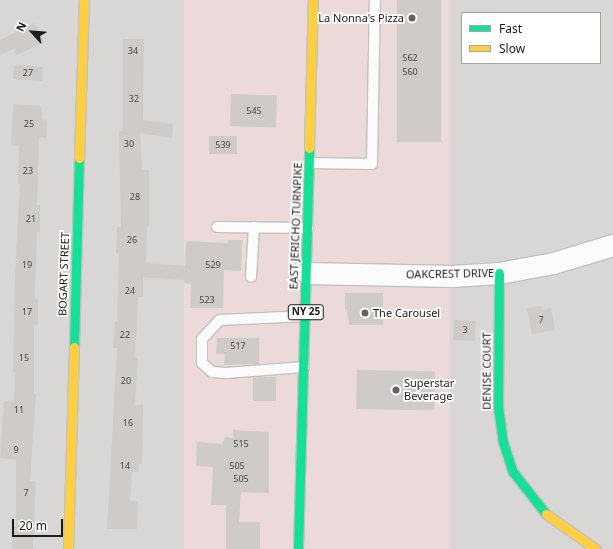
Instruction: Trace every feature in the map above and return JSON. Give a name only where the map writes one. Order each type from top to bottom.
[{"type":"street","name":"BOGART STREET","points":[[68,549],[84,0]]},
{"type":"street","name":"EAST JERICHO TURNPIKE","points":[[298,549],[306,316],[313,0]]},
{"type":"street","name":"OAKCREST DRIVE","points":[[307,273],[452,276],[499,273],[553,263],[613,245]]},
{"type":"street","name":"DENISE COURT","points":[[499,273],[498,407],[503,442],[513,472],[542,511],[596,549]]},
{"type":"lane","points":[[310,164],[372,164],[375,0]]},
{"type":"lane","points":[[217,227],[308,228]]},
{"type":"lane","points":[[251,277],[254,227]]},
{"type":"lane","points":[[304,367],[226,373],[212,372],[202,363],[202,339],[220,320],[306,316]]},
{"type":"shaded area","points":[[0,0],[184,0],[184,549],[0,549]]},
{"type":"shaded area","points":[[184,0],[450,0],[450,549],[184,549]]},
{"type":"shaded area","points":[[450,0],[613,0],[613,549],[438,549]]},
{"type":"building","points":[[397,0],[441,0],[441,142],[397,142]]},
{"type":"building","points":[[35,23],[44,42],[15,56],[15,48],[0,55],[0,40]]},
{"type":"building","points":[[123,39],[144,39],[143,120],[173,124],[172,138],[140,133],[142,170],[149,170],[149,227],[147,227],[146,263],[185,266],[186,241],[228,243],[228,240],[242,240],[241,271],[224,270],[223,308],[190,308],[191,284],[184,283],[184,280],[143,277],[143,297],[139,297],[138,301],[135,358],[138,358],[135,405],[143,405],[142,464],[139,464],[139,472],[132,472],[130,501],[138,501],[137,529],[107,529],[117,348],[113,348],[115,321],[117,321],[119,253],[116,253],[117,227],[121,227],[119,131],[123,131]]},
{"type":"building","points":[[14,65],[43,67],[42,81],[13,79]]},
{"type":"building","points":[[231,94],[277,96],[276,128],[230,126]]},
{"type":"building","points":[[13,104],[41,106],[42,119],[47,121],[46,138],[39,137],[37,205],[40,205],[40,232],[37,232],[35,299],[38,299],[38,325],[34,325],[34,393],[36,394],[30,481],[36,481],[33,549],[12,549],[12,527],[16,527],[16,460],[0,458],[4,401],[14,402],[15,372],[13,372],[15,277],[20,184],[18,184],[19,146],[11,145]]},
{"type":"building","points":[[209,136],[237,136],[237,154],[209,154]]},
{"type":"building","name":"The Carousel","points":[[345,293],[383,293],[383,325],[349,325],[347,309],[345,309]]},
{"type":"building","points":[[541,306],[542,310],[551,308],[555,330],[532,334],[527,308]]},
{"type":"building","points":[[454,320],[476,321],[475,341],[453,340]]},
{"type":"building","points":[[217,338],[259,338],[259,364],[224,365],[225,354],[216,354]]},
{"type":"building","name":"Superstar Beverage","points":[[357,370],[435,371],[434,410],[356,409]]},
{"type":"building","points":[[253,377],[276,377],[276,401],[253,401]]},
{"type":"building","points":[[233,430],[269,432],[269,493],[241,492],[239,522],[260,522],[260,549],[226,549],[226,505],[211,505],[213,467],[196,466],[197,442],[222,444],[225,437],[233,438]]},
{"type":"traffic: fast","points":[[298,549],[309,148]]},
{"type":"traffic: fast","points":[[74,347],[79,158]]},
{"type":"traffic: fast","points":[[499,273],[498,407],[503,442],[513,472],[546,514]]},
{"type":"traffic: slow","points":[[79,158],[84,0]]},
{"type":"traffic: slow","points":[[309,148],[313,0]]},
{"type":"traffic: slow","points":[[68,549],[74,347]]},
{"type":"traffic: slow","points":[[546,514],[596,549]]},
{"type":"place","name":"La Nonna's Pizza","points":[[412,18]]},
{"type":"place","name":"The Carousel","points":[[365,313]]},
{"type":"place","name":"Superstar Beverage","points":[[396,390]]}]
